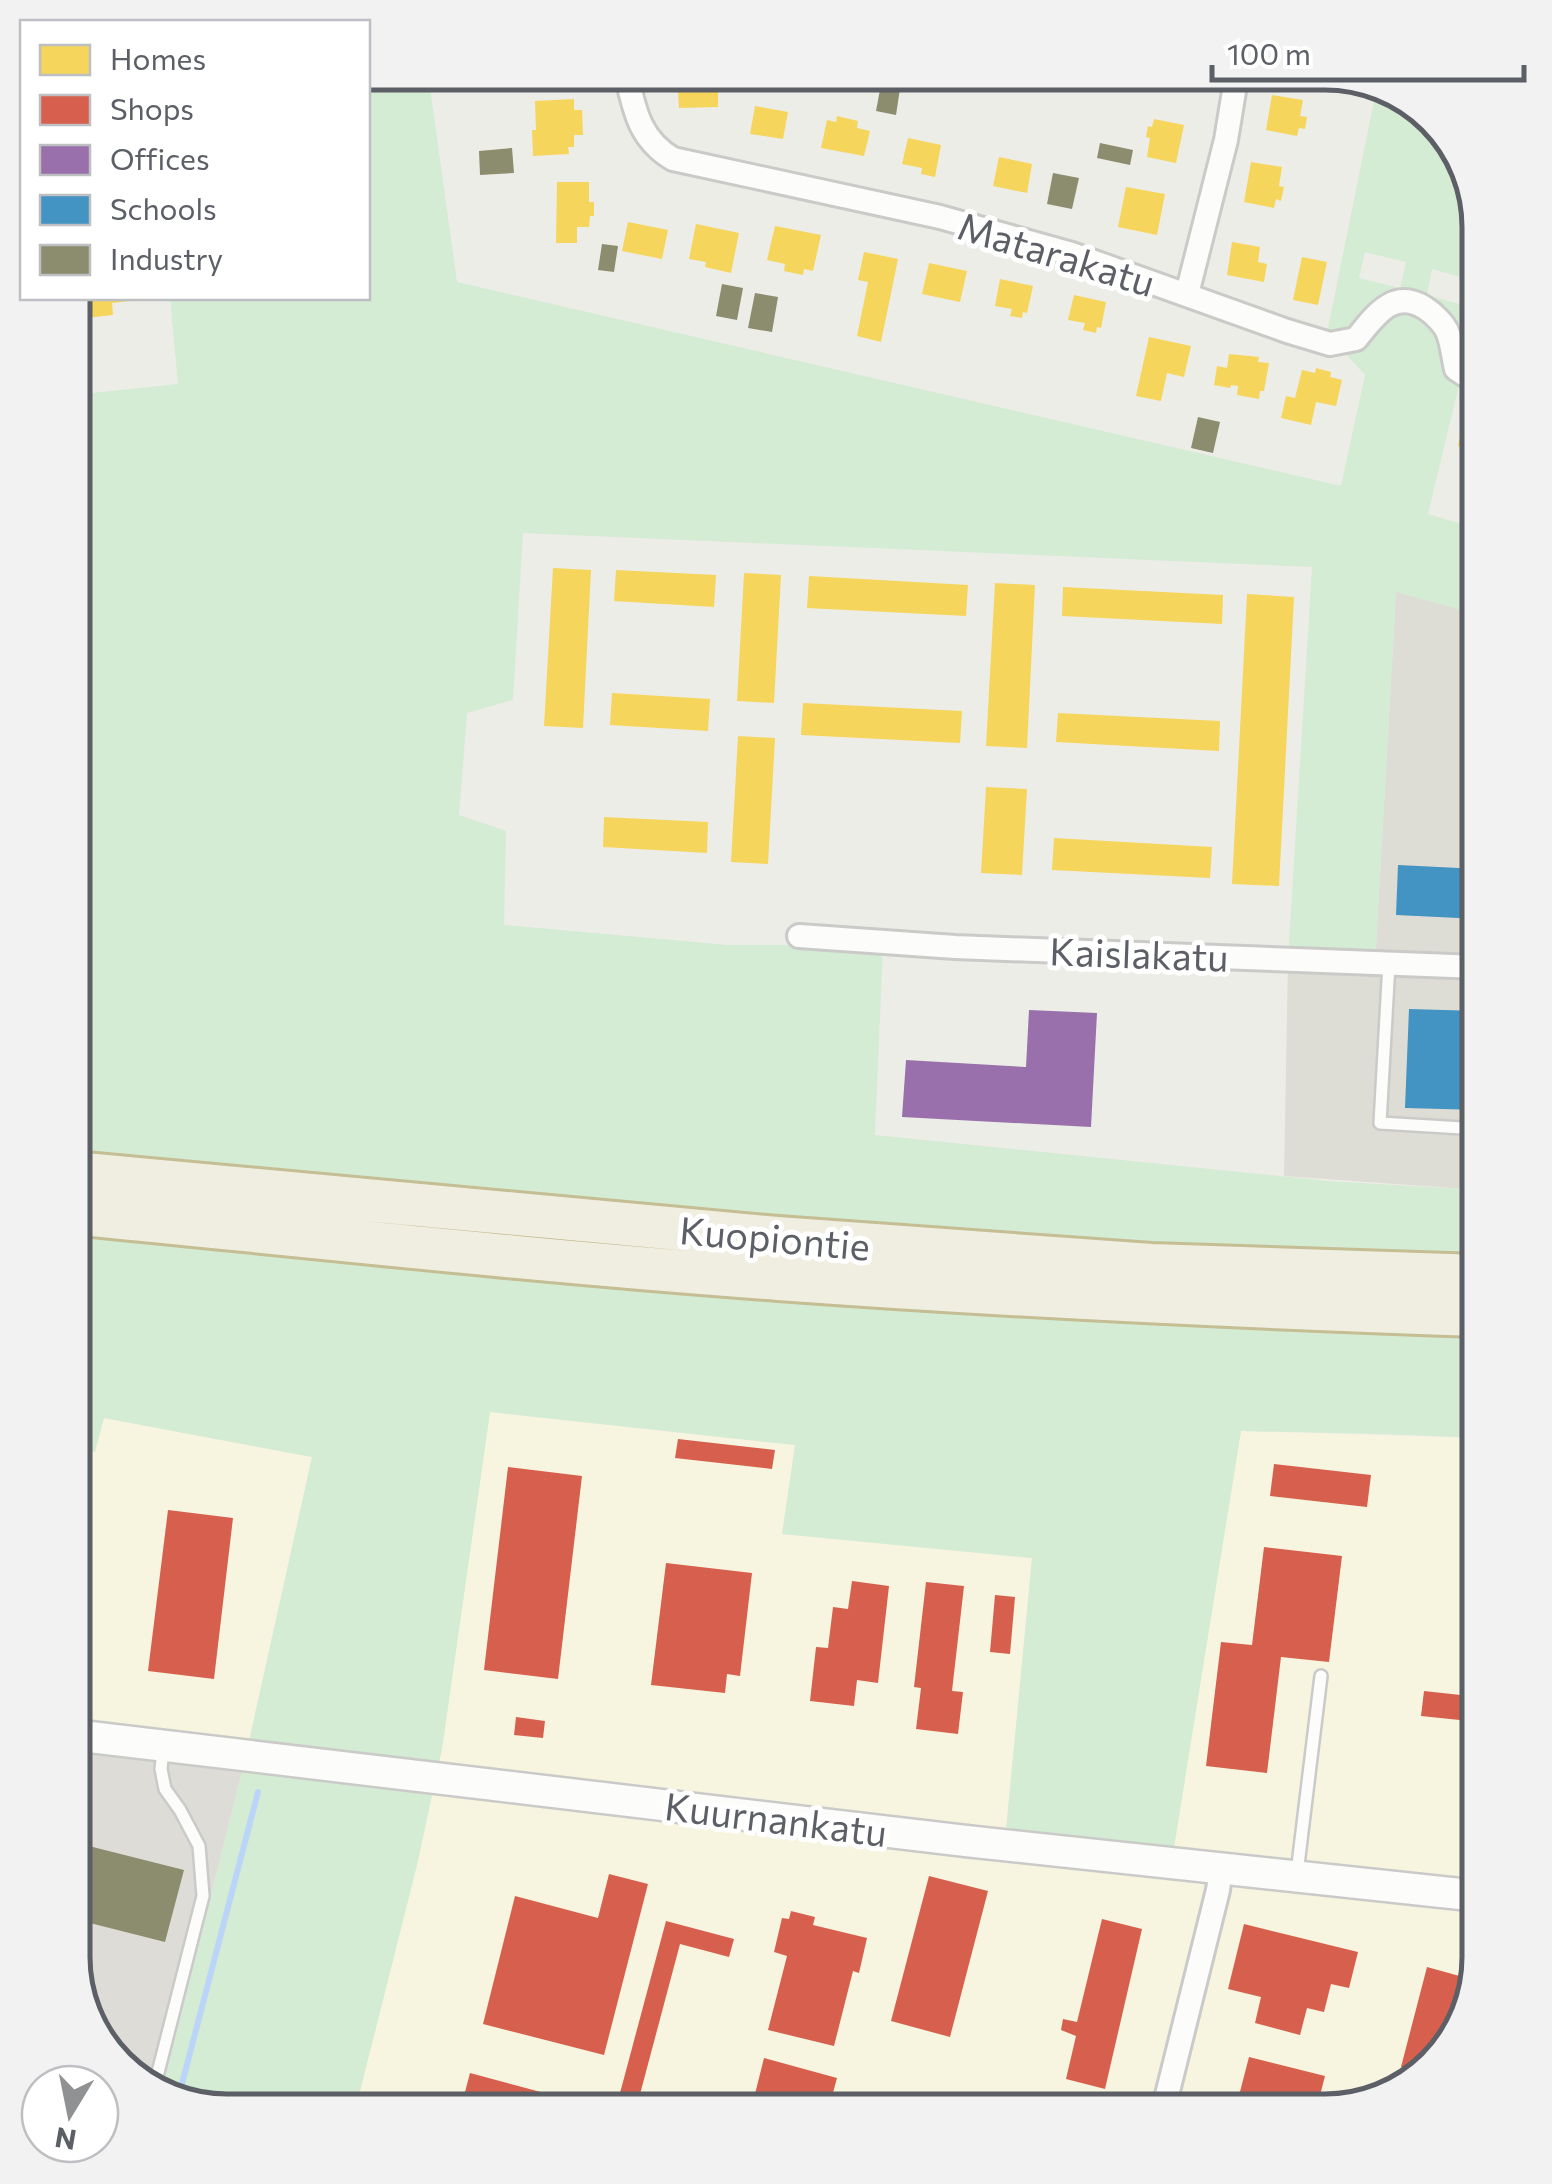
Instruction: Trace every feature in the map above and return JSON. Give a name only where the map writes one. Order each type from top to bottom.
[{"type":"highway","name":"Kuopiontie","points":[[90,1176],[776,1279],[1150,1302],[1462,1314]]},
{"type":"highway","name":"Kuopiontie","points":[[90,1214],[411,1225]]},
{"type":"highway","name":"Kuopiontie","points":[[494,1234],[776,1238],[1152,1265],[1462,1275]]},
{"type":"street","name":"Matarakatu","points":[[630,90],[642,129],[656,149],[673,160],[940,217],[1072,254],[1330,344],[1356,339],[1377,314],[1394,302],[1408,300],[1428,310],[1446,329],[1456,369],[1462,373]]},
{"type":"street","points":[[1187,294],[1226,140],[1234,90]]},
{"type":"street","name":"Kaislakatu","points":[[800,936],[1462,966]]},
{"type":"street","name":"Kuurnankatu","points":[[90,1737],[910,1834],[1462,1894]]},
{"type":"street","points":[[1167,2094],[1221,1868]]},
{"type":"lane","points":[[1389,964],[1380,1123],[1462,1127]]},
{"type":"lane","points":[[1296,1877],[1320,1676]]},
{"type":"lane","points":[[157,2075],[203,1896],[199,1846],[165,1788],[161,1769],[164,1746]]},
{"type":"shaded area","points":[[1396,591],[1462,610],[1462,1189],[1284,1176],[1288,959],[1375,962]]},
{"type":"shaded area","points":[[490,1412],[795,1445],[783,1534],[1032,1558],[1005,1841],[1172,1859],[1241,1431],[1462,1438],[1461,1975],[1452,2009],[1434,2040],[1408,2066],[1377,2084],[1325,2094],[359,2094],[442,1749]]},
{"type":"shaded area","points":[[103,1418],[312,1457],[245,1759],[90,1736],[90,1450],[95,1451]]},
{"type":"shaded area","points":[[90,1736],[245,1759],[165,2079],[144,2066],[118,2040],[100,2009],[91,1975]]},
{"type":"green space","points":[[370,90],[430,90],[457,282],[1341,486],[1365,375],[1327,333],[1374,99],[1408,118],[1434,144],[1452,175],[1461,209],[1462,277],[1432,269],[1427,295],[1462,305],[1462,373],[1428,514],[1462,524],[1462,610],[1396,592],[1375,963],[1288,959],[1312,567],[523,533],[513,700],[467,713],[459,815],[506,831],[504,925],[728,945],[883,945],[875,1135],[1328,1181],[1462,1189],[1462,1437],[1241,1431],[1172,1860],[1005,1841],[1032,1558],[782,1534],[795,1445],[490,1412],[442,1749],[359,2094],[218,2094],[165,2079],[245,1759],[312,1457],[104,1418],[95,1452],[90,1451],[90,393],[178,384],[170,300],[370,300]],"holes":[[[1365,252],[1406,262],[1400,288],[1359,278]]]},
{"type":"building: Homes","points":[[718,90],[718,107],[679,108],[678,91],[672,91]]},
{"type":"building: Homes","points":[[1272,95],[1303,100],[1300,116],[1307,117],[1305,129],[1299,128],[1297,136],[1266,130]]},
{"type":"building: Homes","points":[[574,99],[574,110],[582,110],[583,135],[574,135],[574,147],[568,147],[569,154],[533,156],[535,101]]},
{"type":"building: Homes","points":[[755,106],[788,112],[783,139],[750,134]]},
{"type":"building: Homes","points":[[837,116],[858,121],[857,128],[870,131],[864,156],[821,148],[827,120],[836,122]]},
{"type":"building: Homes","points":[[1154,119],[1184,125],[1176,163],[1147,157],[1148,126],[1152,127]]},
{"type":"building: Homes","points":[[908,138],[941,145],[935,177],[921,174],[922,168],[902,164]]},
{"type":"building: Homes","points":[[999,157],[1032,164],[1027,193],[993,186]]},
{"type":"building: Homes","points":[[1251,162],[1282,167],[1279,186],[1284,187],[1281,201],[1276,199],[1274,208],[1244,202]]},
{"type":"building: Homes","points":[[557,182],[589,182],[594,216],[590,216],[589,227],[577,227],[577,243],[556,243]]},
{"type":"building: Homes","points":[[1126,187],[1165,194],[1157,235],[1118,227]]},
{"type":"building: Homes","points":[[628,222],[668,230],[662,259],[622,251]]},
{"type":"building: Homes","points":[[696,224],[739,233],[731,273],[689,259]]},
{"type":"building: Homes","points":[[775,226],[821,235],[813,271],[804,269],[803,275],[784,271],[785,264],[767,260]]},
{"type":"building: Homes","points":[[1232,242],[1260,247],[1258,262],[1267,264],[1264,282],[1227,275]]},
{"type":"building: Homes","points":[[864,252],[898,259],[881,342],[857,336],[868,282],[858,280]]},
{"type":"building: Homes","points":[[1302,257],[1327,262],[1318,305],[1293,300]]},
{"type":"building: Homes","points":[[929,263],[967,271],[960,302],[922,294]]},
{"type":"building: Homes","points":[[1000,279],[1033,286],[1027,313],[1023,312],[1022,318],[1010,316],[1012,309],[995,306]]},
{"type":"building: Homes","points":[[1074,295],[1106,302],[1101,328],[1097,327],[1096,333],[1083,330],[1085,323],[1068,320]]},
{"type":"building: Homes","points":[[90,300],[139,300],[112,303],[113,315],[90,317]]},
{"type":"building: Homes","points":[[1149,337],[1191,346],[1184,377],[1167,373],[1161,401],[1136,396]]},
{"type":"building: Homes","points":[[1229,354],[1259,357],[1258,362],[1269,363],[1259,399],[1237,395],[1238,386],[1214,385],[1217,366],[1227,368]]},
{"type":"building: Homes","points":[[1316,368],[1342,380],[1336,406],[1316,402],[1311,425],[1281,418],[1286,396],[1295,398],[1302,370],[1315,373]]},
{"type":"building: Homes","points":[[553,568],[591,570],[583,728],[544,726]]},
{"type":"building: Homes","points":[[616,570],[716,575],[714,607],[614,601]]},
{"type":"building: Homes","points":[[744,573],[781,575],[774,703],[737,701]]},
{"type":"building: Homes","points":[[809,576],[968,585],[966,616],[807,608]]},
{"type":"building: Homes","points":[[995,583],[1035,585],[1027,748],[986,746]]},
{"type":"building: Homes","points":[[1063,587],[1223,595],[1222,624],[1062,616]]},
{"type":"building: Homes","points":[[1247,594],[1294,597],[1279,886],[1232,884]]},
{"type":"building: Homes","points":[[612,693],[710,699],[708,731],[610,725]]},
{"type":"building: Homes","points":[[803,703],[962,711],[960,743],[801,735]]},
{"type":"building: Homes","points":[[1058,713],[1220,721],[1219,751],[1056,742]]},
{"type":"building: Homes","points":[[738,736],[775,738],[768,864],[731,862]]},
{"type":"building: Homes","points":[[986,787],[1027,789],[1022,875],[981,873]]},
{"type":"building: Homes","points":[[604,817],[708,822],[707,853],[603,847]]},
{"type":"building: Homes","points":[[1054,838],[1212,847],[1210,878],[1052,870]]},
{"type":"building: Shops","points":[[678,1439],[775,1450],[772,1469],[675,1458]]},
{"type":"building: Shops","points":[[1274,1464],[1371,1475],[1367,1507],[1270,1496]]},
{"type":"building: Shops","points":[[508,1467],[582,1476],[558,1679],[484,1670]]},
{"type":"building: Shops","points":[[168,1510],[233,1518],[214,1679],[148,1671]]},
{"type":"building: Shops","points":[[1264,1547],[1342,1556],[1329,1662],[1281,1657],[1267,1773],[1206,1766],[1221,1642],[1252,1645]]},
{"type":"building: Shops","points":[[666,1563],[752,1573],[740,1676],[727,1674],[725,1693],[651,1685]]},
{"type":"building: Shops","points":[[852,1581],[889,1586],[878,1683],[857,1680],[854,1706],[810,1701],[816,1647],[828,1648],[833,1607],[848,1609]]},
{"type":"building: Shops","points":[[926,1582],[964,1586],[952,1691],[963,1692],[958,1734],[916,1729],[921,1688],[914,1687]]},
{"type":"building: Shops","points":[[995,1595],[1015,1597],[1010,1654],[990,1652]]},
{"type":"building: Shops","points":[[1424,1691],[1462,1695],[1462,1720],[1421,1716]]},
{"type":"building: Shops","points":[[516,1717],[545,1721],[543,1738],[514,1735]]},
{"type":"building: Shops","points":[[609,1874],[648,1884],[604,2055],[483,2024],[515,1896],[598,1918]]},
{"type":"building: Shops","points":[[929,1876],[988,1891],[950,2037],[891,2021]]},
{"type":"building: Shops","points":[[791,1911],[815,1917],[813,1925],[867,1938],[859,1973],[853,1971],[834,2046],[768,2030],[787,1956],[774,1952],[782,1918],[789,1919]]},
{"type":"building: Shops","points":[[1102,1919],[1142,1929],[1105,2089],[1066,2079],[1076,2036],[1061,2030],[1063,2019],[1077,2022]]},
{"type":"building: Shops","points":[[666,1921],[734,1939],[729,1957],[680,1944],[640,2094],[620,2093]]},
{"type":"building: Shops","points":[[1244,1924],[1358,1952],[1349,1988],[1331,1984],[1324,2012],[1307,2008],[1300,2035],[1255,2023],[1261,1997],[1228,1989]]},
{"type":"building: Shops","points":[[1427,1967],[1461,1976],[1444,2025],[1422,2054],[1401,2067]]},
{"type":"building: Shops","points":[[1249,2057],[1325,2076],[1320,2094],[1239,2094]]},
{"type":"building: Shops","points":[[764,2058],[837,2078],[833,2094],[755,2094]]},
{"type":"building: Shops","points":[[470,2073],[548,2094],[464,2094]]},
{"type":"building: Offices","points":[[1029,1010],[1097,1013],[1091,1127],[902,1117],[906,1060],[1026,1067]]},
{"type":"building: Schools","points":[[1398,865],[1462,868],[1462,918],[1396,915]]},
{"type":"building: Schools","points":[[1409,1009],[1462,1011],[1462,1110],[1405,1108]]},
{"type":"building: Industry","points":[[880,90],[900,90],[896,115],[876,111]]},
{"type":"building: Industry","points":[[1100,143],[1133,150],[1130,165],[1097,158]]},
{"type":"building: Industry","points":[[512,148],[514,173],[480,175],[479,151]]},
{"type":"building: Industry","points":[[1053,173],[1079,178],[1072,209],[1047,204]]},
{"type":"building: Industry","points":[[602,244],[618,246],[614,272],[598,270]]},
{"type":"building: Industry","points":[[722,284],[743,288],[737,320],[716,316]]},
{"type":"building: Industry","points":[[755,293],[778,297],[772,332],[748,328]]},
{"type":"building: Industry","points":[[1198,417],[1220,422],[1213,453],[1191,448]]},
{"type":"building: Industry","points":[[90,1846],[184,1870],[165,1942],[90,1923]]},
{"type":"waterway","points":[[181,2086],[258,1792]]}]
